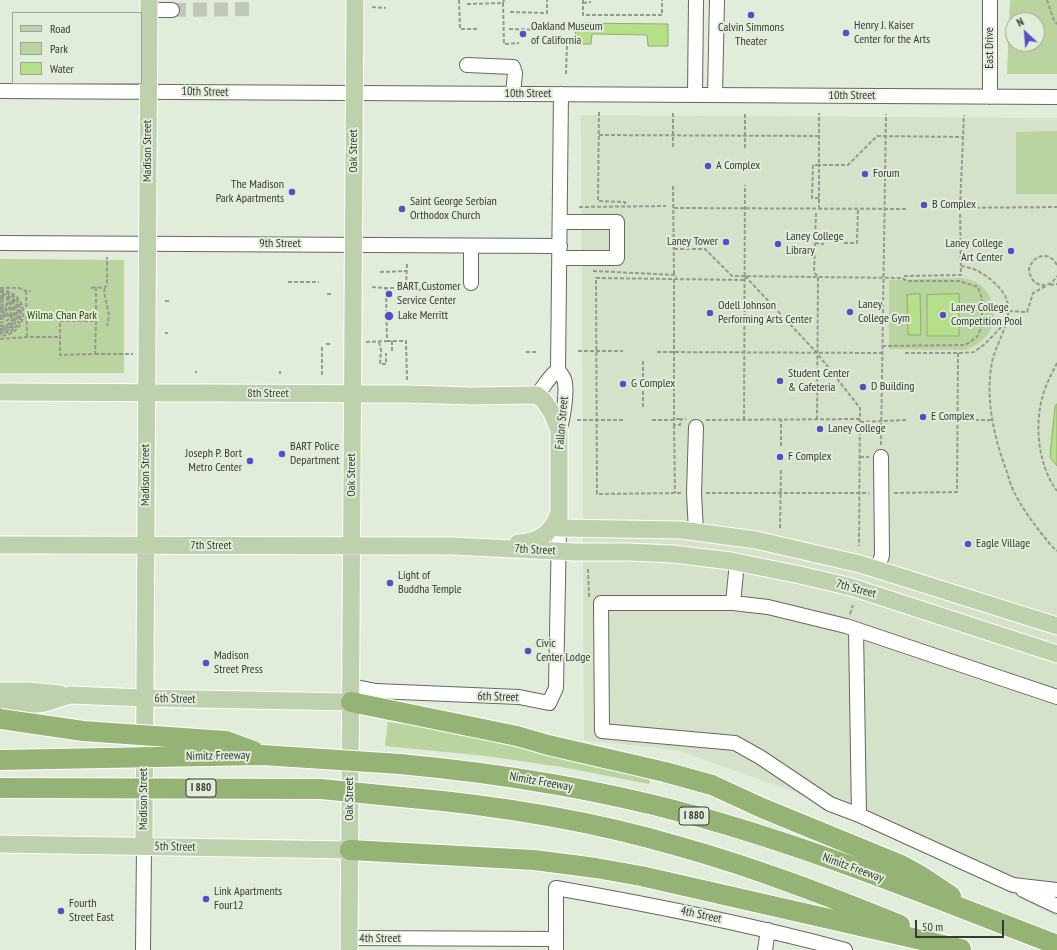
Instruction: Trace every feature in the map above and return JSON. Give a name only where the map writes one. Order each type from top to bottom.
[{"type":"highway","points":[[351,694],[548,745],[665,772],[712,785],[762,808],[901,866],[921,876],[975,914]]},
{"type":"highway","points":[[0,719],[83,730],[226,741],[262,755]]},
{"type":"highway","name":"Nimitz Freeway","points":[[0,760],[262,755],[400,764],[476,772],[559,785],[616,796],[741,829],[809,852],[1057,945]]},
{"type":"highway","name":"I 880","points":[[0,788],[313,789],[456,802],[534,814],[608,828],[680,846],[732,862],[802,886],[962,950]]},
{"type":"highway","points":[[350,850],[534,860],[596,868],[641,876],[962,950]]},
{"type":"main road","name":"Oak Street","points":[[349,944],[354,0]]},
{"type":"main road","name":"Madison Street","points":[[144,846],[149,5]]},
{"type":"main road","name":"8th Street","points":[[0,392],[407,394],[473,396],[537,395]]},
{"type":"main road","points":[[537,395],[544,401],[552,413],[559,430]]},
{"type":"main road","name":"Fallon Street","points":[[558,521],[559,430]]},
{"type":"main road","points":[[452,546],[525,542],[546,534],[558,521]]},
{"type":"main road","name":"7th Street","points":[[558,521],[681,530],[756,540],[878,569],[1057,626]]},
{"type":"main road","name":"7th Street","points":[[0,545],[352,547],[452,546],[673,554],[737,562],[800,575],[869,592],[1057,654]]},
{"type":"main road","points":[[0,691],[29,691],[70,695]]},
{"type":"main road","name":"6th Street","points":[[0,708],[45,703],[70,695],[144,698],[351,694]]},
{"type":"main road","name":"5th Street","points":[[0,844],[350,850]]},
{"type":"street","points":[[695,95],[696,0]]},
{"type":"street","points":[[715,95],[717,0]]},
{"type":"street","name":"East Drive","points":[[990,0],[990,97]]},
{"type":"street","points":[[149,5],[172,10]]},
{"type":"street","points":[[467,65],[513,67],[515,73],[513,94]]},
{"type":"street","name":"10th Street","points":[[0,91],[1057,97]]},
{"type":"street","name":"Fallon Street","points":[[559,430],[564,411],[565,380],[558,370],[561,222],[561,94]]},
{"type":"street","name":"9th Street","points":[[0,243],[471,246],[560,252],[617,258],[616,222],[561,222]]},
{"type":"street","points":[[471,246],[471,283]]},
{"type":"street","points":[[537,395],[548,382],[551,375],[558,370]]},
{"type":"street","points":[[696,428],[694,493],[696,532]]},
{"type":"street","points":[[878,569],[882,555],[881,451]]},
{"type":"street","name":"Fallon Street","points":[[549,703],[556,688],[557,568],[559,551],[558,521]]},
{"type":"street","points":[[733,603],[737,562]]},
{"type":"street","points":[[1057,697],[846,626],[768,607],[733,603],[601,603],[602,731],[735,743],[760,757],[830,804],[859,815],[1057,906]]},
{"type":"street","points":[[856,630],[859,815]]},
{"type":"street","name":"6th Street","points":[[351,694],[376,691],[519,697],[549,703]]},
{"type":"street","name":"Madison Street","points":[[143,950],[144,846]]},
{"type":"street","points":[[1013,885],[1057,890]]},
{"type":"street","name":"4th Street","points":[[349,944],[556,944],[556,888],[703,915],[844,950]]},
{"type":"street","points":[[766,950],[768,930]]},
{"type":"path","points":[[459,0],[460,29],[478,29]]},
{"type":"path","points":[[504,0],[504,44],[519,44]]},
{"type":"path","points":[[510,12],[547,12],[547,0]]},
{"type":"path","points":[[591,2],[583,1],[583,15],[662,15],[662,0]]},
{"type":"path","points":[[1047,0],[1054,21],[1057,24]]},
{"type":"path","points":[[467,4],[504,3]]},
{"type":"path","points":[[372,7],[386,8]]},
{"type":"path","points":[[509,29],[548,30]]},
{"type":"path","points":[[566,74],[567,44]]},
{"type":"path","points":[[599,112],[598,202],[625,202],[625,206]]},
{"type":"path","points":[[673,112],[673,147]]},
{"type":"path","points":[[745,113],[745,148]]},
{"type":"path","points":[[818,209],[820,113]]},
{"type":"path","points":[[881,451],[886,114]]},
{"type":"path","points":[[904,276],[962,275],[960,208],[964,115]]},
{"type":"path","points":[[599,135],[819,136]]},
{"type":"path","points":[[819,198],[812,198],[812,165],[848,165],[877,136],[963,136]]},
{"type":"path","points":[[744,420],[745,185]]},
{"type":"path","points":[[674,186],[675,494]]},
{"type":"path","points":[[578,207],[666,206]]},
{"type":"path","points":[[940,208],[1057,207]]},
{"type":"path","points":[[674,208],[908,209]]},
{"type":"path","points":[[844,243],[857,243],[858,209]]},
{"type":"path","points":[[816,213],[814,272],[818,277],[816,420]]},
{"type":"path","points":[[815,243],[824,244]]},
{"type":"path","points":[[107,326],[109,315],[104,292],[107,283],[108,244]]},
{"type":"path","points":[[674,249],[705,248],[732,276],[884,277],[902,278],[907,282],[959,281],[978,287],[982,299],[982,326],[977,337],[965,345],[882,346]]},
{"type":"path","points":[[1057,265],[1050,257],[1045,256],[1038,257],[1030,264],[1029,269],[1032,279],[1038,284],[1057,284]]},
{"type":"path","points":[[406,288],[407,263]]},
{"type":"path","points":[[961,266],[976,270],[989,278],[1002,291],[1007,300],[1009,312],[992,362],[990,391],[992,420],[998,450],[1014,492],[1034,524],[1057,551]]},
{"type":"path","points":[[590,270],[596,272],[745,280]]},
{"type":"path","points":[[380,272],[407,272]]},
{"type":"path","points":[[745,276],[817,352],[860,408],[859,546]]},
{"type":"path","points":[[1009,312],[1027,312],[1033,294],[1052,283],[1057,276]]},
{"type":"path","points":[[675,277],[596,278],[597,494],[957,492],[958,353]]},
{"type":"path","points":[[288,282],[319,282]]},
{"type":"path","points":[[95,354],[96,287]]},
{"type":"path","points":[[372,287],[406,288],[409,290],[432,289]]},
{"type":"path","points":[[0,301],[20,288],[26,291],[31,291]]},
{"type":"path","points":[[91,288],[105,288]]},
{"type":"path","points":[[386,288],[387,341]]},
{"type":"path","points":[[26,291],[27,337]]},
{"type":"path","points":[[0,301],[8,292],[16,296],[22,304],[24,313],[22,322],[9,334],[0,327]]},
{"type":"path","points":[[10,294],[19,303],[22,311],[20,323],[18,322],[20,310],[17,303],[9,296],[0,301],[10,294]]},
{"type":"path","points":[[327,294],[332,294]]},
{"type":"path","points":[[0,301],[6,296],[17,306],[18,313],[17,320],[13,326],[6,330],[0,327]]},
{"type":"path","points":[[0,301],[3,313],[0,315]]},
{"type":"path","points":[[0,301],[6,313],[5,315],[3,310],[4,314],[0,317],[5,316],[0,327]]},
{"type":"path","points":[[0,301],[8,304],[12,308],[13,313],[11,319],[12,310],[7,304],[6,305],[10,311],[10,315],[8,320],[0,327]]},
{"type":"path","points":[[0,327],[8,324],[13,318],[14,310],[8,301],[14,307],[15,316],[10,323],[0,327]]},
{"type":"path","points":[[982,318],[1005,323]]},
{"type":"path","points":[[96,321],[60,321],[60,355],[147,355]]},
{"type":"path","points":[[905,353],[974,352],[985,344],[1005,323]]},
{"type":"path","points":[[0,327],[7,331],[16,325],[17,326],[11,331],[0,327]]},
{"type":"path","points":[[0,327],[27,337],[60,337]]},
{"type":"path","points":[[392,341],[392,351]]},
{"type":"path","points":[[352,342],[406,341],[407,394]]},
{"type":"path","points":[[379,342],[381,350],[380,364],[386,364],[386,352]]},
{"type":"path","points":[[326,344],[331,344]]},
{"type":"path","points":[[322,347],[322,375]]},
{"type":"path","points":[[578,351],[623,351]]},
{"type":"path","points":[[526,352],[538,352]]},
{"type":"path","points":[[657,352],[882,353]]},
{"type":"path","points":[[643,361],[643,407]]},
{"type":"path","points":[[1057,363],[1043,395],[1039,419],[1039,442],[1044,464],[1057,491]]},
{"type":"path","points":[[652,420],[681,419]]},
{"type":"path","points":[[577,420],[624,420]]},
{"type":"path","points":[[711,420],[907,420]]},
{"type":"path","points":[[781,420],[781,446]]},
{"type":"path","points":[[939,420],[992,420]]},
{"type":"path","points":[[674,425],[680,425]]},
{"type":"path","points":[[780,468],[780,528]]},
{"type":"path","points":[[588,569],[589,598],[601,603]]},
{"type":"shaded area","name":"Laney College","points":[[581,115],[1057,118],[1057,917],[859,815],[677,750],[584,740]]},
{"type":"green space","points":[[1010,0],[1057,0],[1057,74],[1007,74],[1008,52],[1045,52],[1045,12],[1010,12]]},
{"type":"green space","points":[[1057,131],[1057,194],[1016,194],[1016,132]]},
{"type":"green space","name":"Wilma Chan Park","points":[[0,259],[124,260],[124,373],[0,373]]},
{"type":"green space","points":[[961,278],[979,284],[988,293],[991,299],[994,319],[990,331],[985,338],[976,345],[965,350],[889,349],[889,280]]},
{"type":"green space","points":[[388,722],[493,738],[651,775],[649,784],[562,767],[486,756],[385,746]]},
{"type":"water","points":[[576,23],[668,24],[668,46],[648,46],[647,35],[592,34],[591,44],[576,44]]},
{"type":"water","points":[[920,294],[921,335],[908,335],[907,295]]},
{"type":"water","name":"Laney College Competition Pool","points":[[959,294],[959,336],[927,336],[927,295]]},
{"type":"water","points":[[1057,404],[1057,466],[1050,457],[1055,406]]},
{"type":"tunnel","points":[[172,10],[252,9]]},
{"type":"place","name":"Calvin Simmons Theater","points":[[751,15]]},
{"type":"place","name":"Henry J. Kaiser Center for the Arts","points":[[846,33]]},
{"type":"place","name":"Oakland Museum of California","points":[[523,34]]},
{"type":"place","name":"A Complex","points":[[708,166]]},
{"type":"place","name":"Forum","points":[[865,174]]},
{"type":"place","name":"The Madison Park Apartments","points":[[292,192]]},
{"type":"place","name":"B Complex","points":[[924,205]]},
{"type":"place","name":"Saint George Serbian Orthodox Church","points":[[402,209]]},
{"type":"place","name":"Laney Tower","points":[[726,242]]},
{"type":"place","name":"Laney College Library","points":[[778,244]]},
{"type":"place","name":"Laney College Art Center","points":[[1011,251]]},
{"type":"place","name":"BART Customer Service Center","points":[[389,294]]},
{"type":"place","name":"Laney College Gym","points":[[850,312]]},
{"type":"place","name":"Odell Johnson Performing Arts Center","points":[[710,313]]},
{"type":"place","name":"Laney College Competition Pool","points":[[943,315]]},
{"type":"place","name":"Lake Merritt","points":[[389,316]]},
{"type":"place","name":"Student Center & Cafeteria","points":[[780,381]]},
{"type":"place","name":"G Complex","points":[[623,384]]},
{"type":"place","name":"D Building","points":[[863,387]]},
{"type":"place","name":"E Complex","points":[[923,417]]},
{"type":"place","name":"Laney College","points":[[820,429]]},
{"type":"place","name":"BART Police Department","points":[[282,454]]},
{"type":"place","name":"F Complex","points":[[780,457]]},
{"type":"place","name":"Joseph P. Bort Metro Center","points":[[250,461]]},
{"type":"place","name":"Eagle Village","points":[[968,544]]},
{"type":"place","name":"Light of Buddha Temple","points":[[390,583]]},
{"type":"place","name":"Civic Center Lodge","points":[[528,651]]},
{"type":"place","name":"Madison Street Press","points":[[206,663]]},
{"type":"place","name":"Link Apartments Four12","points":[[206,899]]},
{"type":"place","name":"Fourth Street East","points":[[61,911]]}]
